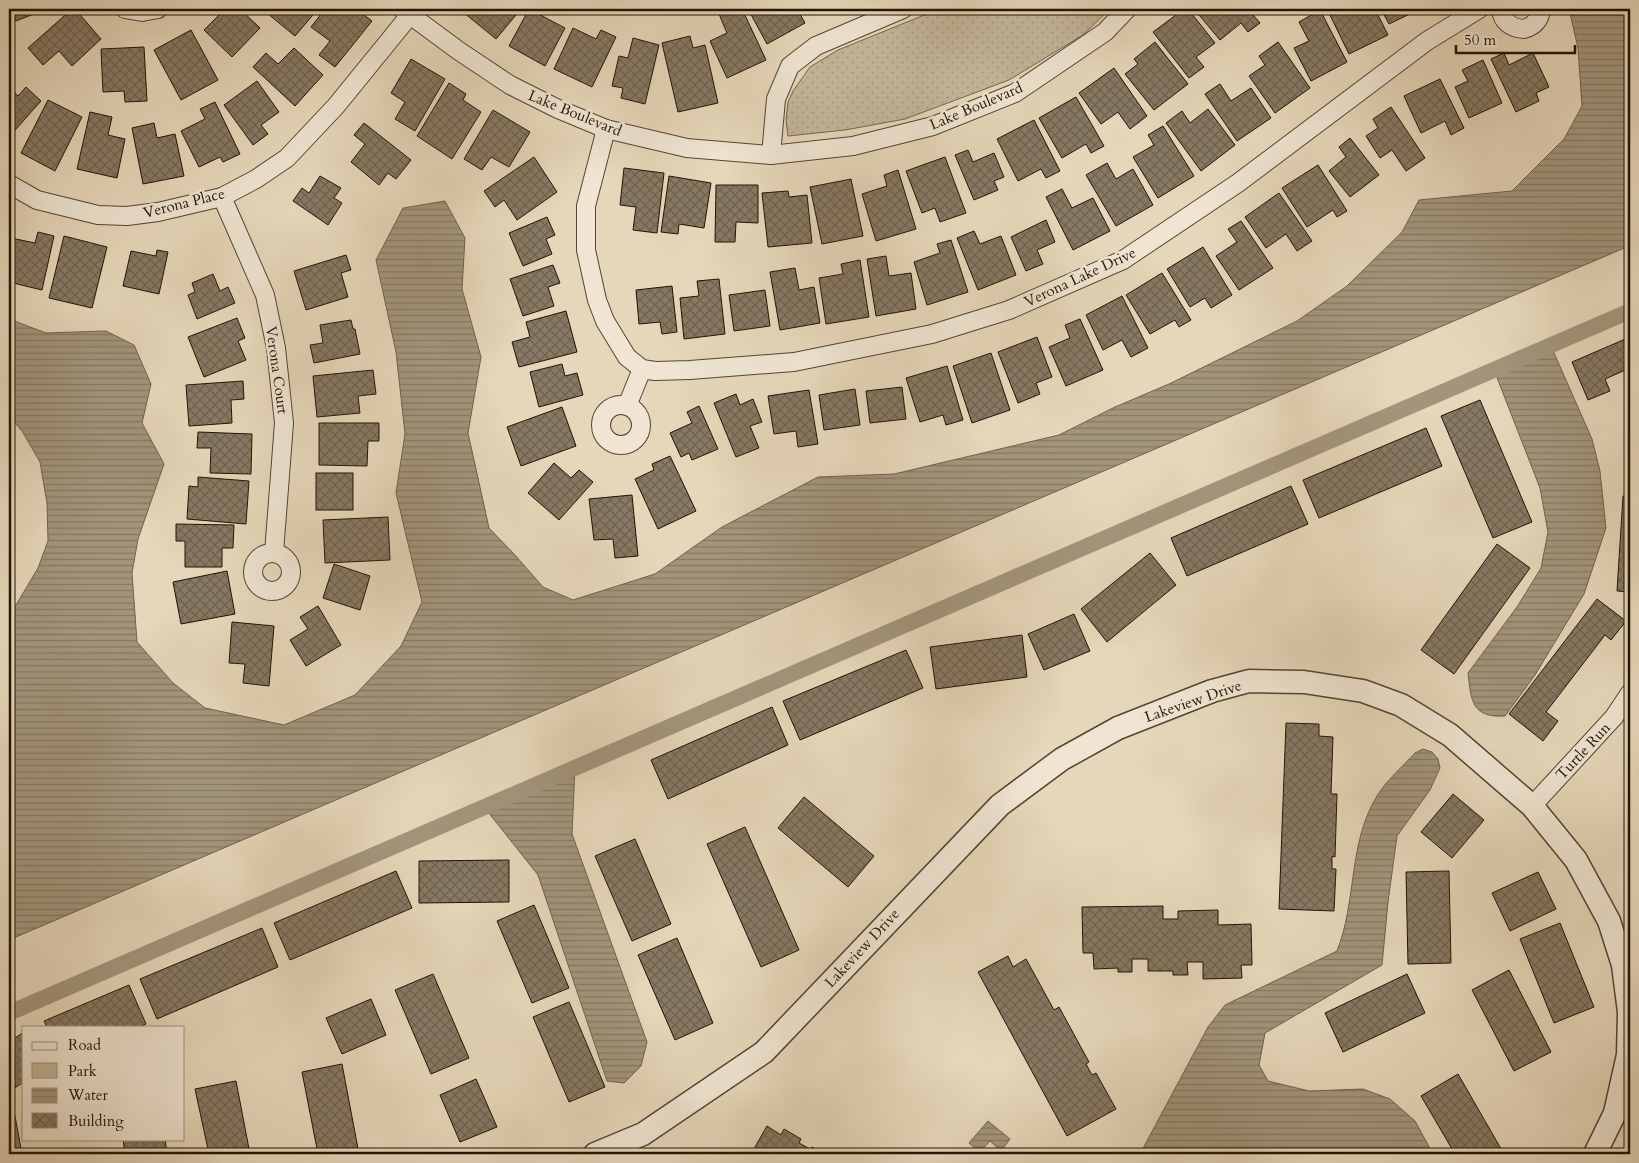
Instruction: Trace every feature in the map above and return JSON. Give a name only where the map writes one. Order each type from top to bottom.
[{"type":"street","points":[[124,9],[142,12],[158,9]]},
{"type":"street","points":[[771,155],[776,99],[790,66],[816,46],[903,9]]},
{"type":"street","name":"Lake Boulevard","points":[[406,12],[510,85],[558,109],[606,129],[687,148],[771,155],[853,146],[933,126],[1015,93],[1105,32],[1127,9]]},
{"type":"street","name":"Verona Lake Drive","points":[[642,369],[655,371],[690,370],[794,362],[932,334],[1010,310],[1123,260],[1238,183],[1427,41],[1479,9]]},
{"type":"street","points":[[1501,9],[1505,21],[1516,29],[1524,29],[1536,23],[1540,17],[1541,9]]},
{"type":"street","name":"Verona Place","points":[[9,184],[37,200],[98,216],[128,216],[158,212],[222,196],[256,180],[287,158],[336,106],[406,12]]},
{"type":"street","points":[[606,129],[586,206],[586,250],[596,300],[605,321],[627,357],[642,369],[627,406]]},
{"type":"street","name":"Verona Court","points":[[222,196],[265,295],[276,348],[284,423],[274,553]]},
{"type":"street","name":"Lakeview Drive","points":[[595,1154],[642,1134],[764,1052],[1000,805],[1062,759],[1118,728],[1212,691],[1249,681],[1304,682],[1363,691],[1401,705],[1450,735],[1532,806],[1576,860],[1609,921],[1623,965],[1628,1012],[1628,1055],[1615,1113],[1595,1154]]},
{"type":"street","name":"Turtle Run","points":[[1532,806],[1614,718],[1630,693]]},
{"type":"green space","points":[[939,9],[1110,9],[1083,35],[1009,80],[905,119],[845,130],[788,136],[786,120],[788,102],[793,91],[810,67],[838,50]]},
{"type":"water","points":[[1569,9],[1630,9],[1629,246],[9,940],[9,617],[38,568],[48,541],[47,503],[40,462],[22,431],[9,416],[9,319],[46,333],[106,331],[134,345],[151,384],[142,423],[164,464],[138,539],[132,573],[137,642],[173,683],[205,708],[284,725],[355,695],[401,646],[422,602],[396,493],[405,434],[396,352],[376,260],[403,208],[445,201],[465,238],[462,289],[481,357],[468,433],[489,528],[543,587],[573,600],[655,574],[722,527],[818,477],[894,474],[1059,435],[1115,407],[1169,384],[1297,321],[1347,286],[1402,232],[1419,200],[1512,191],[1564,139],[1582,106],[1578,48]]},
{"type":"water","points":[[1551,346],[1592,439],[1600,471],[1606,528],[1584,594],[1535,675],[1505,716],[1494,716],[1480,711],[1475,706],[1470,692],[1468,673],[1517,607],[1541,568],[1548,532],[1540,488],[1494,370]]},
{"type":"water","points":[[1423,749],[1432,752],[1438,759],[1440,768],[1430,790],[1397,836],[1382,965],[1265,1033],[1259,1065],[1268,1081],[1309,1091],[1363,1089],[1390,1099],[1415,1121],[1433,1154],[1328,1154],[1311,1151],[1293,1151],[1258,1154],[1140,1154],[1208,1027],[1225,1005],[1337,951],[1348,912],[1361,833],[1368,814],[1385,785],[1415,753]]},
{"type":"water","points":[[575,766],[572,834],[647,1042],[641,1066],[624,1083],[607,1081],[538,875],[484,807]]},
{"type":"water","points":[[988,1121],[1010,1139],[1001,1151],[990,1141],[980,1152],[969,1143]]},
{"type":"building","points":[[11,9],[46,9],[16,21]]},
{"type":"building","points":[[72,9],[75,9],[101,39],[72,66],[59,51],[43,65],[28,48]]},
{"type":"building","points":[[215,9],[240,9],[260,28],[232,57],[204,30],[220,14]]},
{"type":"building","points":[[262,9],[318,9],[295,36]]},
{"type":"building","points":[[325,9],[356,9],[372,21],[335,67],[319,55],[330,41],[311,27]]},
{"type":"building","points":[[466,9],[521,9],[496,39],[463,12]]},
{"type":"building","points":[[529,9],[565,28],[545,66],[509,46]]},
{"type":"building","points":[[732,9],[742,9],[766,60],[727,78],[710,41],[727,33],[719,14]]},
{"type":"building","points":[[748,9],[797,9],[805,23],[767,44]]},
{"type":"building","points":[[1184,9],[1188,9],[1215,43],[1196,57],[1204,67],[1189,78],[1153,32]]},
{"type":"building","points":[[1194,9],[1248,9],[1260,23],[1248,32],[1241,23],[1220,40]]},
{"type":"building","points":[[1327,9],[1375,9],[1388,35],[1349,54]]},
{"type":"building","points":[[1381,9],[1420,9],[1389,24]]},
{"type":"building","points":[[1320,10],[1347,62],[1311,81],[1294,48],[1309,41],[1299,22]]},
{"type":"building","points":[[573,28],[596,39],[601,30],[616,37],[592,87],[554,69]]},
{"type":"building","points":[[191,30],[218,80],[181,100],[154,50]]},
{"type":"building","points":[[690,36],[693,48],[705,45],[718,103],[678,112],[662,43]]},
{"type":"building","points":[[633,38],[659,45],[645,104],[621,98],[623,88],[612,86],[619,56],[628,58]]},
{"type":"building","points":[[1155,42],[1188,84],[1154,110],[1125,74],[1138,64],[1134,59]]},
{"type":"building","points":[[1278,42],[1310,88],[1275,113],[1249,76],[1265,65],[1259,56]]},
{"type":"building","points":[[144,47],[147,101],[125,102],[124,91],[103,92],[101,49]]},
{"type":"building","points":[[294,48],[323,75],[295,106],[253,67],[266,53],[278,64]]},
{"type":"building","points":[[1504,53],[1509,65],[1533,53],[1549,87],[1536,93],[1539,101],[1516,112],[1491,59]]},
{"type":"building","points":[[411,59],[445,79],[415,131],[395,119],[405,102],[391,93]]},
{"type":"building","points":[[1483,60],[1502,103],[1469,118],[1455,87],[1468,81],[1462,70]]},
{"type":"building","points":[[1114,68],[1147,116],[1130,129],[1118,112],[1101,124],[1079,93]]},
{"type":"building","points":[[1440,79],[1464,128],[1451,135],[1445,121],[1421,133],[1404,96]]},
{"type":"building","points":[[257,81],[279,112],[261,125],[268,134],[253,145],[224,105]]},
{"type":"building","points":[[449,83],[466,94],[463,100],[481,112],[452,159],[417,136]]},
{"type":"building","points":[[1220,84],[1231,101],[1251,88],[1271,118],[1237,141],[1205,94]]},
{"type":"building","points":[[9,87],[18,96],[26,87],[41,101],[9,137]]},
{"type":"building","points":[[1076,97],[1104,146],[1091,153],[1086,144],[1062,158],[1039,118]]},
{"type":"building","points":[[48,100],[82,117],[55,171],[21,153]]},
{"type":"building","points":[[215,102],[240,154],[223,162],[220,157],[199,167],[181,131],[205,119],[200,109]]},
{"type":"building","points":[[1391,107],[1425,158],[1406,171],[1392,150],[1380,158],[1366,136],[1378,128],[1373,119]]},
{"type":"building","points":[[1208,109],[1235,145],[1201,171],[1166,123],[1182,111],[1190,123]]},
{"type":"building","points":[[493,110],[530,132],[509,167],[491,157],[482,170],[464,159]]},
{"type":"building","points":[[90,112],[112,117],[108,135],[125,139],[117,178],[77,169]]},
{"type":"building","points":[[1034,120],[1060,171],[1046,178],[1041,169],[1018,181],[997,139]]},
{"type":"building","points":[[154,123],[157,138],[175,134],[184,176],[143,184],[132,128]]},
{"type":"building","points":[[364,123],[411,160],[396,179],[388,173],[379,185],[351,162],[365,144],[354,135]]},
{"type":"building","points":[[1163,126],[1194,176],[1158,198],[1133,157],[1154,145],[1148,135]]},
{"type":"building","points":[[1350,138],[1379,175],[1350,197],[1329,171],[1346,157],[1339,147]]},
{"type":"building","points":[[968,150],[973,162],[994,153],[1004,177],[994,181],[998,190],[974,200],[955,155]]},
{"type":"building","points":[[534,157],[557,192],[517,220],[504,200],[495,207],[484,191]]},
{"type":"building","points":[[945,157],[966,213],[940,222],[935,208],[922,213],[906,171]]},
{"type":"building","points":[[1107,163],[1116,179],[1133,169],[1153,205],[1116,226],[1086,175]]},
{"type":"building","points":[[1318,165],[1347,211],[1337,217],[1333,210],[1307,227],[1282,188]]},
{"type":"building","points":[[624,168],[664,173],[657,233],[633,230],[636,207],[620,205]]},
{"type":"building","points":[[898,170],[916,229],[876,241],[862,194],[887,186],[884,175]]},
{"type":"building","points":[[320,176],[341,188],[334,198],[342,203],[328,225],[293,201],[302,188],[309,193]]},
{"type":"building","points":[[669,176],[711,183],[704,228],[679,224],[678,234],[661,232]]},
{"type":"building","points":[[851,179],[863,236],[822,244],[810,187]]},
{"type":"building","points":[[716,185],[758,185],[758,223],[736,222],[735,242],[715,242]]},
{"type":"building","points":[[1062,189],[1072,208],[1093,198],[1110,231],[1073,250],[1046,197]]},
{"type":"building","points":[[788,191],[789,197],[807,195],[812,243],[768,247],[762,193]]},
{"type":"building","points":[[1279,193],[1312,241],[1297,251],[1286,234],[1266,248],[1245,217]]},
{"type":"building","points":[[547,217],[555,235],[546,239],[552,254],[523,266],[509,233]]},
{"type":"building","points":[[1046,220],[1055,242],[1037,250],[1043,264],[1026,271],[1011,237]]},
{"type":"building","points":[[1241,221],[1273,268],[1239,290],[1216,256],[1237,242],[1228,229]]},
{"type":"building","points":[[974,231],[980,244],[1001,236],[1016,275],[978,290],[957,238]]},
{"type":"building","points":[[38,232],[54,236],[42,290],[9,282],[11,238],[35,243]]},
{"type":"building","points":[[64,236],[107,247],[92,308],[49,298]]},
{"type":"building","points":[[951,240],[968,292],[927,305],[914,262],[940,253],[937,244]]},
{"type":"building","points":[[1203,247],[1232,295],[1211,308],[1205,298],[1190,307],[1167,269]]},
{"type":"building","points":[[157,250],[168,252],[159,294],[123,286],[131,251],[156,256]]},
{"type":"building","points":[[346,255],[351,270],[341,273],[348,297],[306,310],[294,271]]},
{"type":"building","points":[[886,256],[889,276],[911,273],[916,309],[876,316],[867,259]]},
{"type":"building","points":[[860,260],[869,317],[826,324],[819,278],[843,274],[841,264]]},
{"type":"building","points":[[553,265],[560,283],[548,287],[554,306],[523,316],[510,279]]},
{"type":"building","points":[[795,268],[799,290],[814,287],[820,323],[780,330],[770,272]]},
{"type":"building","points":[[1162,273],[1191,320],[1179,327],[1175,320],[1150,334],[1126,295]]},
{"type":"building","points":[[213,274],[220,291],[228,287],[235,303],[197,319],[188,295],[195,292],[192,283]]},
{"type":"building","points":[[719,279],[725,334],[684,339],[680,298],[699,296],[697,281]]},
{"type":"building","points":[[672,286],[677,332],[662,334],[660,322],[639,324],[636,290]]},
{"type":"building","points":[[765,290],[770,326],[734,331],[729,295]]},
{"type":"building","points":[[1122,296],[1148,348],[1131,357],[1122,340],[1103,350],[1086,315]]},
{"type":"building","points":[[566,311],[577,352],[519,367],[512,342],[530,337],[526,322]]},
{"type":"building","points":[[237,318],[245,338],[238,341],[246,360],[204,377],[188,337]]},
{"type":"building","points":[[1080,319],[1103,370],[1066,386],[1049,347],[1070,338],[1065,325]]},
{"type":"building","points":[[351,320],[353,329],[355,329],[360,354],[314,363],[310,345],[323,343],[320,325]]},
{"type":"building","points":[[1037,337],[1052,377],[1036,383],[1040,394],[1018,403],[998,352]]},
{"type":"building","points":[[1630,337],[1630,368],[1605,379],[1610,391],[1588,400],[1572,362]]},
{"type":"building","points":[[991,353],[1010,410],[972,423],[953,366]]},
{"type":"building","points":[[562,364],[565,376],[577,373],[583,395],[539,407],[530,372]]},
{"type":"building","points":[[947,366],[963,420],[946,425],[943,415],[920,422],[906,378]]},
{"type":"building","points":[[373,370],[376,394],[358,396],[360,413],[317,417],[313,376]]},
{"type":"building","points":[[243,381],[244,399],[231,400],[232,423],[189,426],[186,385]]},
{"type":"building","points":[[902,387],[906,419],[870,423],[866,391]]},
{"type":"building","points":[[855,389],[860,425],[824,430],[819,395]]},
{"type":"building","points":[[809,390],[818,444],[798,447],[796,431],[774,434],[768,396]]},
{"type":"building","points":[[736,394],[740,405],[753,399],[762,422],[750,426],[759,448],[736,457],[714,403]]},
{"type":"building","points":[[1480,400],[1532,522],[1493,538],[1441,416]]},
{"type":"building","points":[[699,406],[718,449],[692,460],[689,453],[681,457],[670,433],[692,423],[687,412]]},
{"type":"building","points":[[562,407],[576,446],[521,466],[507,427]]},
{"type":"building","points":[[319,423],[379,423],[379,441],[368,441],[367,466],[319,465]]},
{"type":"building","points":[[1426,428],[1442,466],[1319,518],[1303,480]]},
{"type":"building","points":[[198,432],[252,434],[251,474],[210,473],[211,448],[197,448]]},
{"type":"building","points":[[670,456],[696,511],[658,529],[635,479],[654,470],[652,464]]},
{"type":"building","points":[[554,463],[571,478],[579,470],[593,482],[559,520],[528,493]]},
{"type":"building","points":[[316,473],[353,473],[353,510],[316,510]]},
{"type":"building","points":[[198,477],[249,481],[246,524],[187,519],[189,486],[198,487]]},
{"type":"building","points":[[1291,486],[1308,524],[1187,576],[1171,538]]},
{"type":"building","points":[[632,495],[638,556],[615,558],[613,539],[594,540],[589,499]]},
{"type":"building","points":[[1623,496],[1630,496],[1630,592],[1617,591]]},
{"type":"building","points":[[388,517],[390,560],[325,563],[323,520]]},
{"type":"building","points":[[176,524],[234,525],[233,548],[222,548],[222,567],[185,567],[185,541],[176,541]]},
{"type":"building","points":[[1497,544],[1530,568],[1454,674],[1421,650]]},
{"type":"building","points":[[1150,553],[1176,585],[1107,642],[1081,609]]},
{"type":"building","points":[[334,564],[370,576],[360,610],[323,598]]},
{"type":"building","points":[[227,571],[235,614],[181,624],[173,582]]},
{"type":"building","points":[[1597,599],[1626,621],[1611,640],[1605,635],[1546,712],[1558,721],[1543,741],[1509,714]]},
{"type":"building","points":[[318,606],[341,645],[306,666],[290,640],[308,629],[300,617]]},
{"type":"building","points":[[1074,614],[1090,651],[1044,670],[1028,634]]},
{"type":"building","points":[[232,622],[274,626],[269,686],[243,683],[245,664],[229,663]]},
{"type":"building","points":[[1022,635],[1027,677],[936,689],[930,647]]},
{"type":"building","points":[[906,650],[923,688],[800,740],[783,701]]},
{"type":"building","points":[[772,707],[788,745],[668,799],[651,760]]},
{"type":"building","points":[[1286,723],[1319,724],[1319,736],[1333,737],[1331,794],[1337,794],[1335,857],[1332,856],[1332,869],[1336,869],[1334,911],[1279,909]]},
{"type":"building","points":[[1453,794],[1484,820],[1452,858],[1421,832]]},
{"type":"building","points":[[804,797],[874,856],[848,887],[778,828]]},
{"type":"building","points":[[745,827],[799,950],[761,967],[707,844]]},
{"type":"building","points":[[635,839],[671,924],[632,941],[595,856]]},
{"type":"building","points":[[509,860],[509,902],[419,903],[419,861]]},
{"type":"building","points":[[396,871],[412,908],[290,960],[274,923]]},
{"type":"building","points":[[1449,871],[1451,963],[1408,964],[1406,872]]},
{"type":"building","points":[[1538,872],[1556,909],[1510,931],[1492,893]]},
{"type":"building","points":[[534,905],[569,988],[532,1003],[497,921]]},
{"type":"building","points":[[1163,906],[1163,919],[1178,919],[1178,911],[1218,910],[1218,925],[1251,924],[1252,965],[1241,965],[1242,978],[1203,979],[1203,962],[1187,962],[1188,975],[1173,975],[1173,971],[1148,971],[1148,959],[1132,959],[1132,972],[1118,972],[1118,968],[1094,969],[1093,953],[1083,953],[1082,907]]},
{"type":"building","points":[[1560,923],[1594,1007],[1554,1023],[1520,939]]},
{"type":"building","points":[[262,928],[278,967],[157,1019],[140,979]]},
{"type":"building","points":[[677,938],[713,1023],[675,1040],[638,955]]},
{"type":"building","points":[[1008,956],[1013,967],[1026,959],[1054,1010],[1059,1007],[1089,1062],[1086,1064],[1092,1075],[1096,1073],[1116,1109],[1067,1136],[978,972]]},
{"type":"building","points":[[1509,970],[1551,1052],[1514,1071],[1472,990]]},
{"type":"building","points":[[433,974],[469,1058],[431,1074],[395,990]]},
{"type":"building","points":[[1407,974],[1425,1013],[1343,1052],[1325,1013]]},
{"type":"building","points":[[129,985],[146,1024],[141,1026],[46,1026],[44,1021]]},
{"type":"building","points":[[371,999],[386,1035],[342,1054],[326,1018]]},
{"type":"building","points":[[569,1002],[605,1087],[569,1102],[533,1017]]},
{"type":"building","points":[[22,1033],[22,1083],[10,1091],[9,1089],[9,1042]]},
{"type":"building","points":[[342,1064],[359,1154],[318,1154],[302,1072]]},
{"type":"building","points":[[1458,1074],[1504,1154],[1455,1154],[1421,1096]]},
{"type":"building","points":[[476,1079],[497,1127],[460,1142],[440,1095]]},
{"type":"building","points":[[236,1081],[250,1154],[209,1154],[195,1089]]},
{"type":"building","points":[[15,1116],[22,1154],[9,1154],[9,1117]]},
{"type":"building","points":[[767,1126],[781,1135],[784,1129],[801,1139],[799,1143],[825,1154],[751,1154]]},
{"type":"building","points":[[123,1140],[165,1140],[167,1154],[125,1154]]},
{"type":"waterway","points":[[9,1013],[1630,311]]}]
